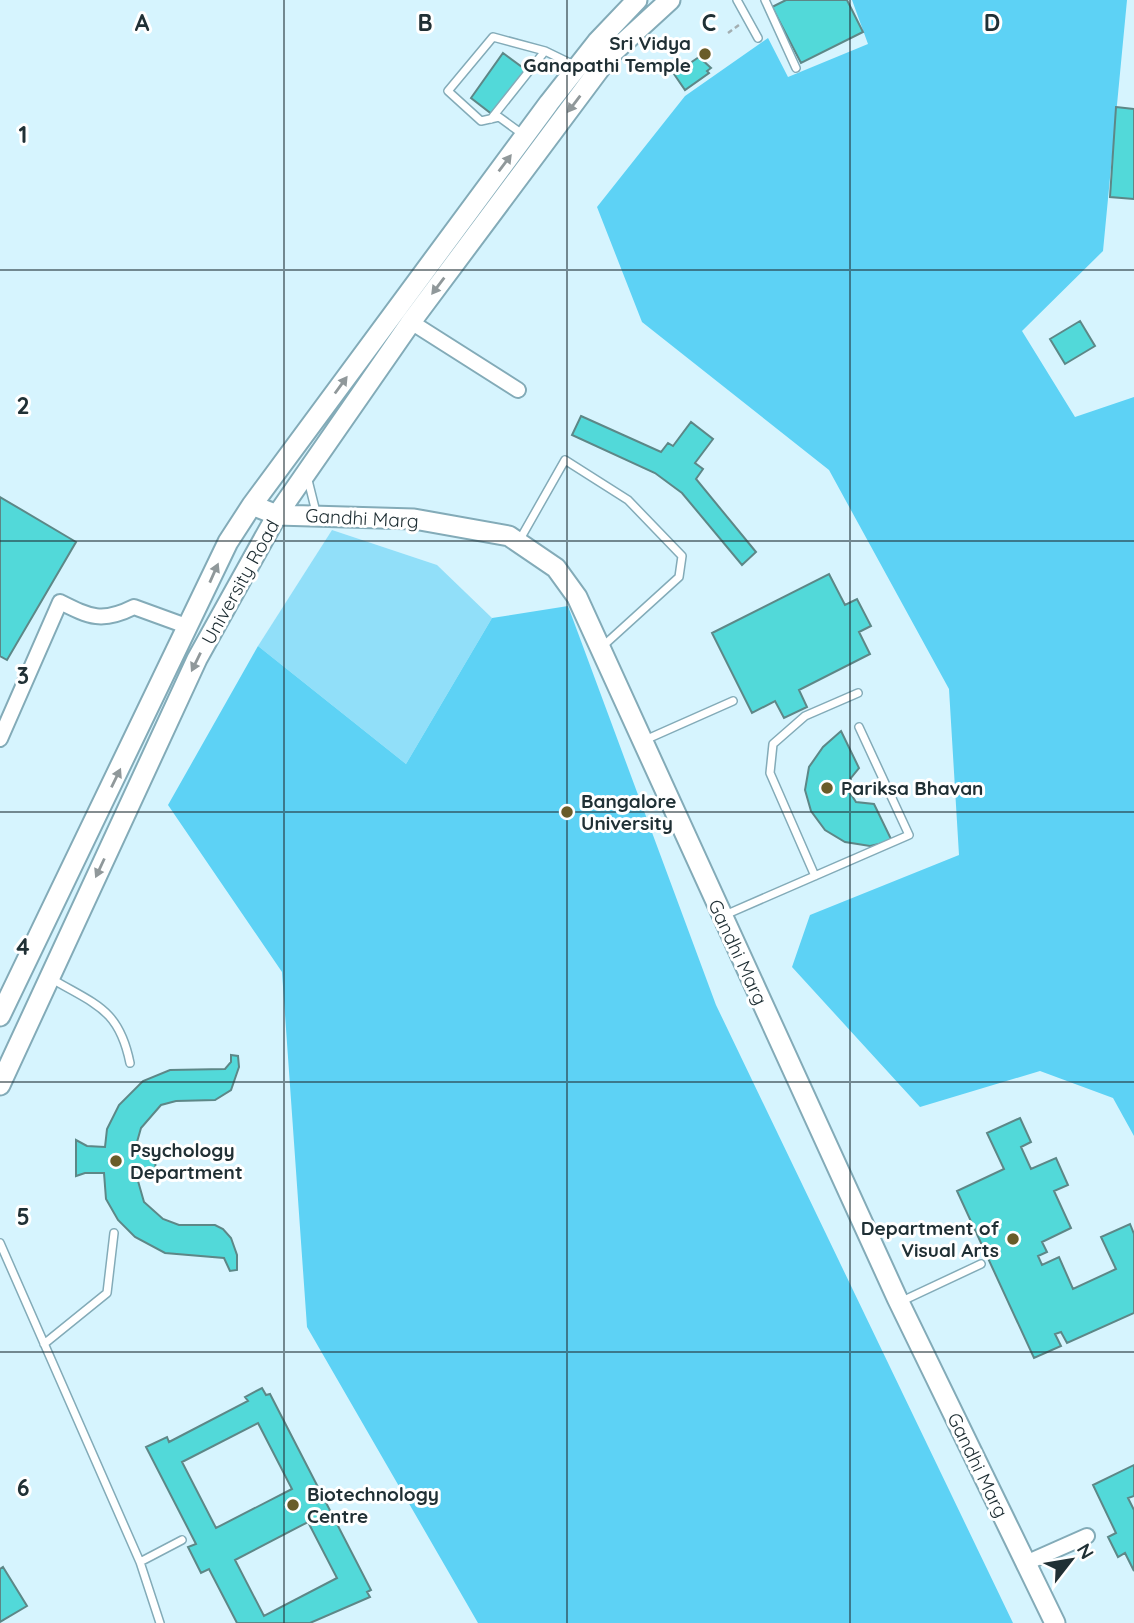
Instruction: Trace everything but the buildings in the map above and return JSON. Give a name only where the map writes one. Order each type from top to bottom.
[{"type":"main road","name":"University Road","points":[[0,1084],[197,659],[277,515],[411,322],[497,190],[525,136],[577,66],[637,0]]},
{"type":"main road","name":"University Road","points":[[0,1016],[228,542],[252,505],[497,190],[610,55],[670,0]]},
{"type":"main road","name":"Gandhi Marg","points":[[252,505],[277,515],[414,519],[509,537],[556,568],[577,597],[900,1303],[1055,1623]]},
{"type":"street","points":[[411,322],[518,390]]},
{"type":"street","points":[[0,739],[60,602],[91,617],[105,618],[134,607],[189,627]]},
{"type":"street","points":[[1026,1563],[1087,1536]]},
{"type":"lane","points":[[737,0],[758,38]]},
{"type":"lane","points":[[765,0],[796,68]]},
{"type":"lane","points":[[525,136],[499,117],[481,121],[448,92],[493,37],[545,51],[577,66]]},
{"type":"lane","points":[[490,119],[545,51]]},
{"type":"lane","points":[[519,542],[565,460],[628,500],[682,556],[679,578],[600,649]]},
{"type":"lane","points":[[306,472],[317,516]]},
{"type":"lane","points":[[815,876],[770,773],[773,744],[805,716],[858,693]]},
{"type":"lane","points":[[642,742],[733,701]]},
{"type":"lane","points":[[722,917],[909,835],[859,727]]},
{"type":"lane","points":[[50,977],[105,1010],[118,1023],[130,1063]]},
{"type":"lane","points":[[44,1344],[107,1293],[114,1233]]},
{"type":"lane","points":[[0,1242],[140,1562],[160,1623]]},
{"type":"lane","points":[[900,1303],[981,1264]]},
{"type":"lane","points":[[140,1562],[182,1540]]},
{"type":"path","points":[[729,33],[747,18]]},
{"type":"shaded area","name":"Bangalore University","points":[[0,0],[1134,0],[1134,1623],[0,1623]]},
{"type":"shaded area","points":[[852,0],[1127,0],[1103,251],[1022,331],[1075,417],[1134,397],[1134,1136],[1113,1098],[1040,1071],[920,1107],[792,967],[810,915],[959,855],[949,689],[829,470],[642,322],[597,207],[685,96],[768,38],[788,77],[868,44]]},
{"type":"shaded area","points":[[332,530],[437,565],[492,618],[406,764],[258,646]]},
{"type":"shaded area","points":[[568,606],[716,1005],[1013,1623],[478,1623],[307,1327],[282,972],[168,805],[258,646],[406,764],[492,618]]},
{"type":"place","name":"Sri Vidya Ganapathi Temple","points":[[705,54]]},
{"type":"place","name":"Pariksa Bhavan","points":[[827,788]]},
{"type":"place","name":"Bangalore University","points":[[567,812]]},
{"type":"place","name":"Psychology Department","points":[[116,1161]]},
{"type":"place","name":"Department of Visual Arts","points":[[1013,1239]]},
{"type":"place","name":"Biotechnology Centre","points":[[293,1505]]}]
